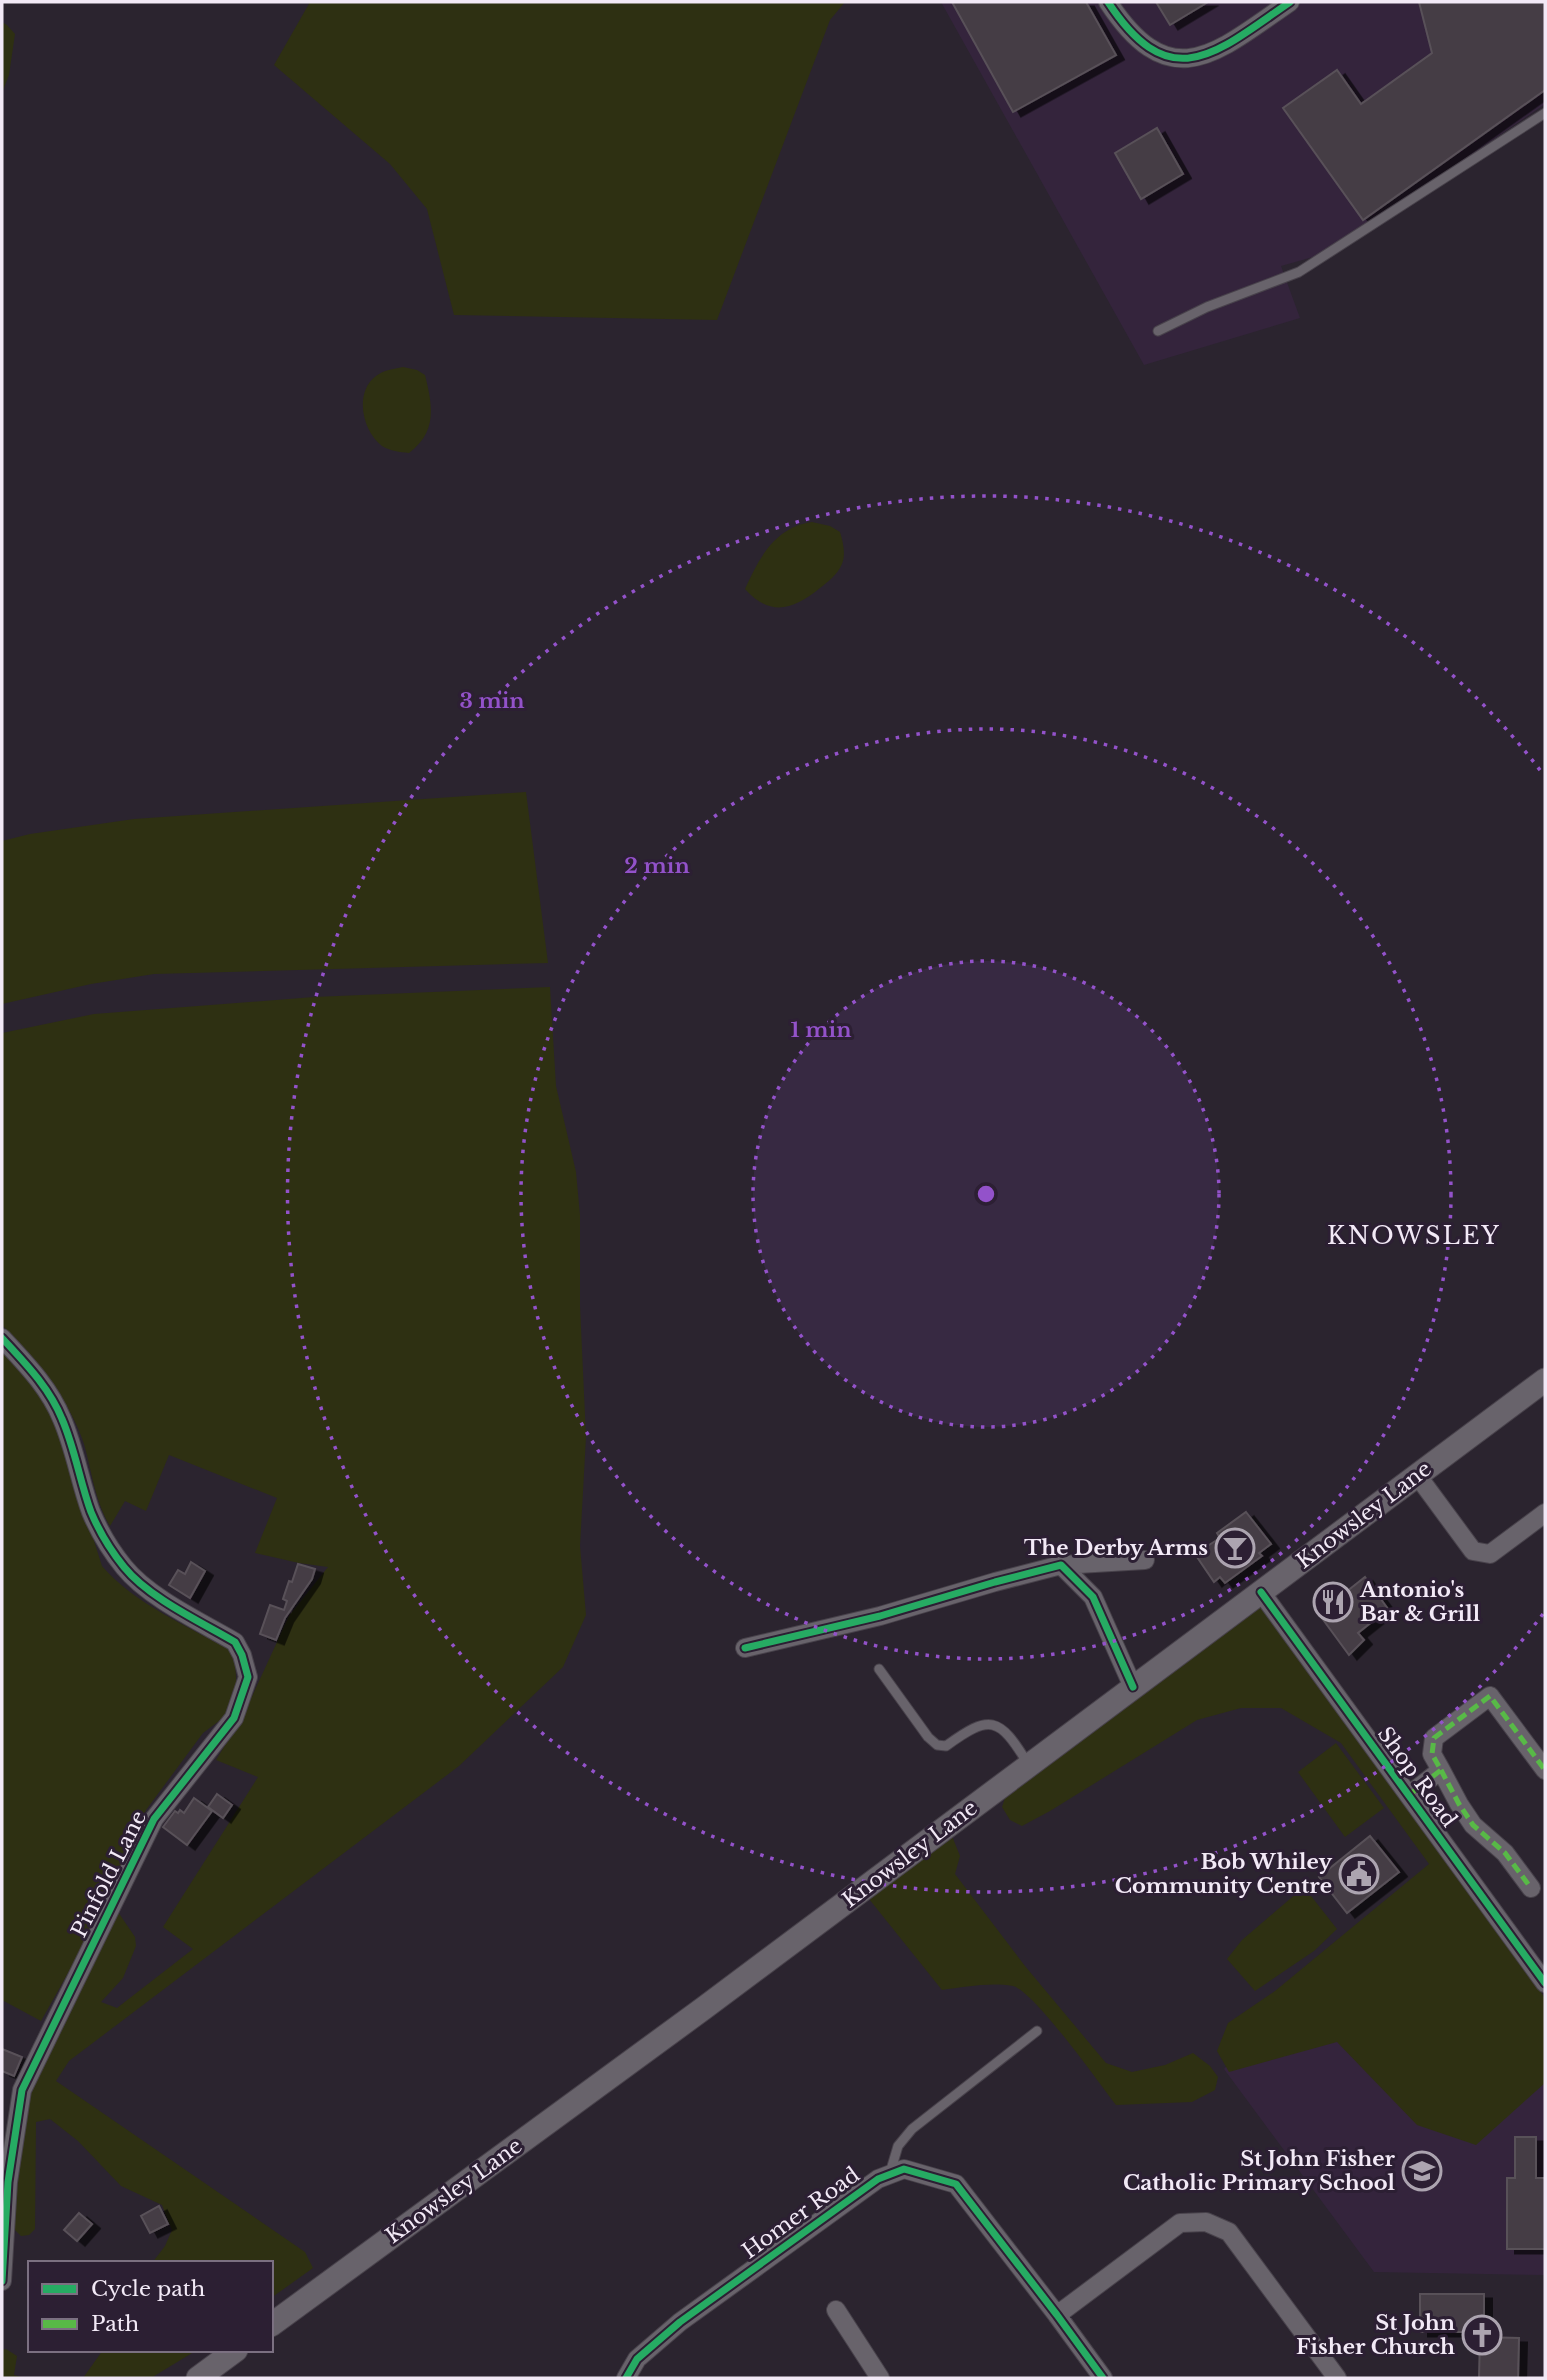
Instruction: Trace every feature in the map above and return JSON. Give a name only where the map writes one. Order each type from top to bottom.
[{"type":"main road","name":"Knowsley Lane","points":[[273,2324],[704,2008],[1545,1380]]},
{"type":"main road","points":[[198,2378],[233,2352]]},
{"type":"street","points":[[1108,2],[1121,21],[1152,51],[1167,57],[1191,58],[1210,53],[1232,42],[1290,2]]},
{"type":"street","name":"Pinfold Lane","points":[[2,1338],[31,1368],[58,1410],[74,1452],[91,1512],[124,1567],[138,1583],[235,1642],[248,1677],[234,1718],[154,1819],[22,2090],[5,2181],[2,2281]]},
{"type":"street","points":[[1418,1475],[1473,1551],[1490,1554],[1545,1513]]},
{"type":"street","points":[[745,1648],[880,1616],[1061,1565],[1145,1560]]},
{"type":"street","points":[[1061,1565],[1093,1597],[1133,1687]]},
{"type":"street","name":"Shop Road","points":[[1261,1592],[1545,1983]]},
{"type":"street","points":[[1531,1888],[1505,1853],[1473,1825],[1459,1804],[1432,1754],[1434,1738],[1490,1696],[1545,1770]]},
{"type":"street","points":[[1409,1795],[1441,1770]]},
{"type":"street","name":"Homer Road","points":[[626,2378],[637,2359],[680,2322],[878,2179],[904,2169],[956,2184],[1103,2378]]},
{"type":"street","points":[[1057,2315],[1180,2223],[1206,2222],[1229,2232],[1337,2378]]},
{"type":"street","points":[[836,2310],[880,2378]]},
{"type":"lane","points":[[1158,331],[1207,307],[1299,272],[1545,113]]},
{"type":"lane","points":[[879,1669],[928,1737],[937,1745],[946,1746],[974,1727],[993,1725],[1014,1742],[1029,1765]]},
{"type":"lane","points":[[890,2175],[898,2146],[912,2129],[1037,2031]]},
{"type":"shaded area","points":[[941,2],[1545,2],[1545,104],[1327,253],[1281,266],[1300,318],[1144,365]]},
{"type":"shaded area","name":"St John Fisher Catholic Primary School","points":[[1266,2024],[1545,2048],[1545,2275],[1374,2272],[1224,2069]]},
{"type":"green space","points":[[310,2],[845,2],[830,20],[717,320],[454,315],[427,209],[390,164],[274,65]]},
{"type":"green space","points":[[2,22],[15,34],[9,75],[2,93]]},
{"type":"green space","points":[[403,367],[425,375],[431,408],[428,428],[418,445],[409,453],[382,446],[370,431],[363,411],[369,383],[382,372]]},
{"type":"green space","points":[[812,522],[830,526],[840,532],[844,556],[838,571],[801,601],[782,607],[764,604],[745,589],[756,566],[778,537],[799,525]]},
{"type":"green space","points":[[526,792],[548,963],[154,974],[91,984],[2,1004],[2,841],[30,834],[134,819]]},
{"type":"green space","points":[[550,987],[556,1086],[576,1172],[580,1215],[580,1306],[586,1437],[580,1546],[586,1615],[563,1667],[459,1766],[69,2061],[56,2081],[305,2252],[313,2268],[273,2297],[273,2261],[154,2261],[165,2246],[172,2230],[162,2205],[121,2186],[78,2141],[50,2119],[36,2122],[35,2229],[29,2235],[21,2236],[13,2228],[27,2091],[116,1909],[135,1937],[136,1946],[123,1978],[101,2002],[117,2008],[193,1949],[163,1927],[258,1777],[216,1760],[243,1716],[289,1616],[328,1567],[255,1553],[277,1498],[169,1455],[146,1511],[125,1501],[110,1526],[97,1496],[84,1444],[70,1412],[38,1365],[2,1325],[2,1033],[94,1014],[314,997]]},
{"type":"green space","points":[[2,1350],[33,1381],[47,1405],[60,1434],[102,1566],[146,1603],[234,1652],[237,1689],[231,1712],[203,1733],[146,1810],[91,1932],[41,2021],[2,2000]]},
{"type":"green space","points":[[1261,1607],[1545,1998],[1545,2083],[1476,2145],[1417,2125],[1337,2042],[1229,2072],[1217,2051],[1228,2023],[1275,1991],[1429,1864],[1341,1743],[1281,1708],[1241,1708],[1197,1720],[1022,1826],[1010,1820],[1002,1807],[1005,1798]]},
{"type":"green space","points":[[1336,1743],[1384,1808],[1345,1837],[1298,1772]]},
{"type":"green space","points":[[952,1836],[960,1856],[955,1874],[1025,1966],[1106,2063],[1132,2072],[1165,2065],[1193,2053],[1210,2066],[1218,2077],[1215,2090],[1192,2102],[1116,2105],[1050,2020],[1023,1992],[1013,1986],[995,1985],[942,1990],[869,1899]]},
{"type":"green space","points":[[1304,1887],[1337,1929],[1314,1951],[1255,1991],[1227,1959],[1242,1940]]},
{"type":"green space","points":[[6,2349],[17,2356],[14,2375],[24,2378],[2,2378],[2,2350]]},
{"type":"green space","points":[[102,2352],[194,2352],[151,2378],[83,2378]]},
{"type":"building","points":[[952,2],[1086,2],[1116,55],[1013,112]]},
{"type":"building","points":[[1156,2],[1208,2],[1170,25]]},
{"type":"building","points":[[1419,2],[1545,2],[1545,90],[1363,220],[1283,108],[1337,70],[1361,104],[1432,53]]},
{"type":"building","points":[[1157,128],[1183,174],[1141,199],[1115,153]]},
{"type":"building","name":"The Derby Arms","points":[[1246,1512],[1271,1544],[1259,1553],[1262,1556],[1225,1583],[1220,1577],[1214,1582],[1195,1554],[1220,1538],[1217,1533]]},
{"type":"building","points":[[191,1562],[205,1571],[190,1598],[169,1585],[178,1570],[185,1574]]},
{"type":"building","points":[[298,1564],[315,1569],[312,1579],[285,1618],[276,1640],[260,1634],[270,1605],[284,1610],[287,1601],[283,1599]]},
{"type":"building","points":[[1365,1577],[1388,1609],[1358,1633],[1364,1640],[1349,1655],[1316,1610],[1343,1589],[1346,1592]]},
{"type":"building","points":[[217,1794],[232,1805],[223,1818],[208,1807]]},
{"type":"building","points":[[194,1798],[212,1811],[187,1845],[163,1827],[175,1811],[184,1813]]},
{"type":"building","name":"Bob Whiley Community Centre","points":[[1370,1836],[1399,1872],[1347,1913],[1319,1877]]},
{"type":"building","points":[[2,2049],[22,2057],[14,2076],[2,2071]]},
{"type":"building","points":[[1515,2137],[1536,2137],[1536,2178],[1545,2178],[1545,2249],[1507,2249],[1507,2178],[1515,2178]]},
{"type":"building","points":[[159,2206],[168,2224],[150,2233],[141,2216]]},
{"type":"building","points":[[79,2213],[92,2224],[77,2241],[64,2230]]},
{"type":"building","name":"St John Fisher Church","points":[[1420,2294],[1484,2294],[1484,2332],[1420,2332]]},
{"type":"building","points":[[1480,2337],[1519,2338],[1518,2378],[1479,2378]]},
{"type":"marked path","points":[[1409,1795],[1441,1770],[1432,1754],[1434,1738],[1490,1696],[1545,1770]]},
{"type":"marked path","points":[[1441,1770],[1473,1825],[1505,1853],[1531,1888]]},
{"type":"cycle path","points":[[1108,2],[1131,32],[1153,50],[1174,58],[1195,57],[1217,50],[1290,2]]},
{"type":"cycle path","points":[[2,1338],[36,1376],[57,1407],[91,1512],[119,1561],[161,1599],[235,1642],[248,1677],[234,1718],[154,1819],[22,2090],[8,2182],[2,2281]]},
{"type":"cycle path","points":[[745,1648],[880,1616],[1061,1565],[1093,1597],[1133,1687]]},
{"type":"cycle path","points":[[1261,1592],[1545,1983]]},
{"type":"cycle path","points":[[626,2378],[637,2359],[680,2322],[878,2179],[904,2169],[956,2184],[1103,2378]]},
{"type":"place","name":"The Derby Arms","points":[[1235,1548]]},
{"type":"place","name":"Antonio's Bar & Grill","points":[[1333,1602]]},
{"type":"place","name":"Bob Whiley Community Centre","points":[[1359,1874]]},
{"type":"place","name":"St John Fisher Catholic Primary School","points":[[1422,2171]]},
{"type":"place","name":"St John Fisher Church","points":[[1482,2335]]},
{"type":"district","name":"KNOWSLEY","points":[[1414,1236]]}]
